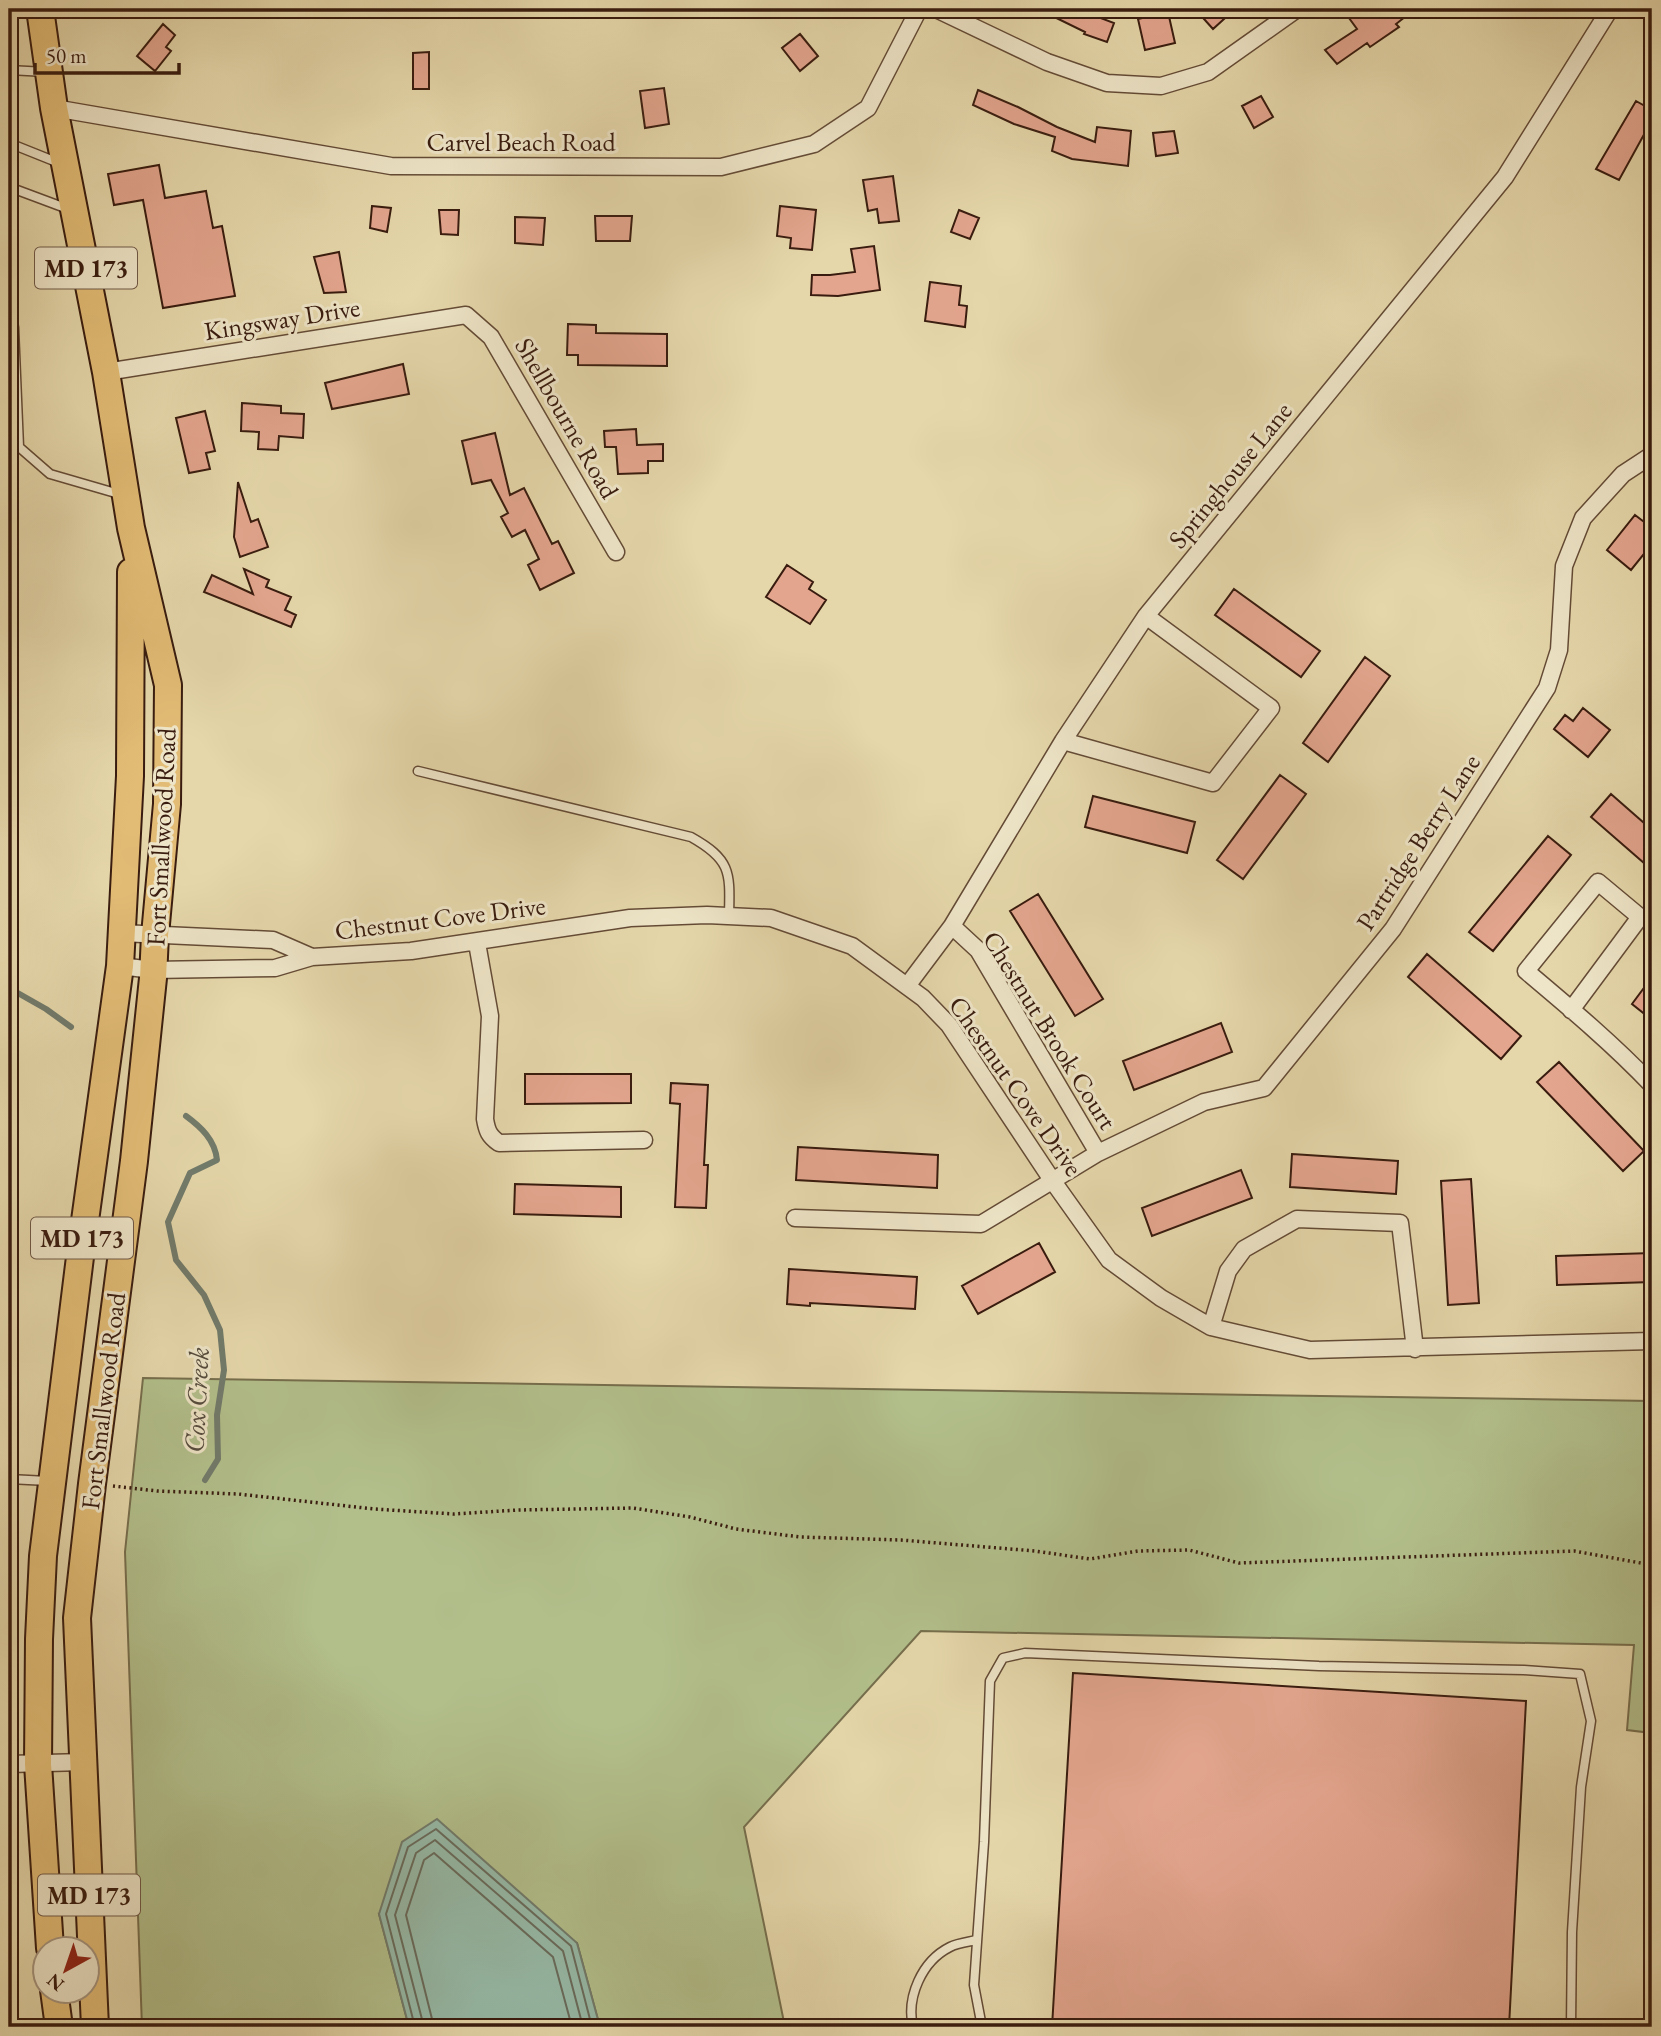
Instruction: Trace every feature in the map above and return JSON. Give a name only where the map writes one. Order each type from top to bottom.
[{"type":"main road","name":"Fort Smallwood Road","points":[[40,9],[54,108],[106,372],[131,528],[168,685],[167,804],[153,970],[134,1161],[77,1618],[95,2027]]},
{"type":"main road","name":"Fort Smallwood Road","points":[[49,1934],[38,1763],[43,1556],[120,966],[130,776],[131,528]]},
{"type":"main road","points":[[56,2004],[59,2027]]},
{"type":"street","name":"Carvel Beach Road","points":[[54,108],[391,166],[720,167],[814,144],[868,108],[919,9]]},
{"type":"street","points":[[936,9],[1047,62],[1107,83],[1161,86],[1208,72],[1297,9]]},
{"type":"street","name":"Springhouse Lane","points":[[907,986],[952,926],[1063,741],[1146,616],[1505,177],[1610,9]]},
{"type":"street","name":"Kingsway Drive","points":[[106,372],[466,315]]},
{"type":"street","name":"Shellbourne Road","points":[[466,315],[491,337],[616,552]]},
{"type":"street","name":"Partridge Berry Lane","points":[[1098,1153],[1204,1102],[1264,1088],[1393,929],[1546,688],[1559,650],[1564,566],[1583,518],[1623,474],[1652,455]]},
{"type":"street","points":[[1063,741],[1213,783],[1271,708],[1146,616]]},
{"type":"street","points":[[1572,1010],[1640,917],[1598,881],[1526,971],[1572,1010],[1617,1048],[1652,1085]]},
{"type":"street","name":"Chestnut Cove Drive","points":[[120,966],[153,970],[275,968],[312,957],[411,951],[477,943],[630,918],[771,918],[852,946],[907,986],[949,1025],[1109,1260],[1161,1298],[1211,1327],[1310,1350],[1652,1341]]},
{"type":"street","name":"Chestnut Brook Court","points":[[795,1218],[981,1224],[1098,1153],[978,950],[952,926]]},
{"type":"street","name":"Chestnut Cove Drive","points":[[121,933],[273,940],[312,957]]},
{"type":"street","points":[[477,943],[490,1016],[485,1119],[487,1132],[492,1139],[499,1143],[644,1140]]},
{"type":"street","points":[[1211,1327],[1228,1271],[1244,1248],[1297,1219],[1399,1223],[1415,1349]]},
{"type":"street","points":[[9,1765],[85,1762]]},
{"type":"lane","points":[[9,70],[49,72]]},
{"type":"lane","points":[[9,128],[10,144],[65,165]]},
{"type":"lane","points":[[9,187],[75,212]]},
{"type":"lane","points":[[9,297],[14,328],[19,447],[50,474],[126,496]]},
{"type":"lane","points":[[418,771],[691,836],[709,847],[730,873],[729,916]]},
{"type":"lane","points":[[9,1479],[51,1481]]},
{"type":"lane","points":[[982,2027],[974,1985],[984,1842],[990,1681],[1003,1658],[1025,1653],[1580,1674],[1591,1721],[1581,1800],[1572,1932],[1571,2027]]},
{"type":"lane","points":[[913,2027],[913,1996],[924,1970],[948,1948],[977,1940]]},
{"type":"path","points":[[92,1484],[454,1514],[633,1508],[690,1517],[736,1530],[800,1537],[901,1539],[1035,1551],[1090,1559],[1138,1551],[1189,1550],[1239,1563],[1573,1551],[1652,1565]]},
{"type":"green space","points":[[143,1378],[1652,1401],[1652,1733],[1627,1730],[1634,1645],[921,1631],[744,1827],[785,2027],[600,2027],[577,1943],[379,1914],[409,2027],[142,2027],[125,1552]]},
{"type":"water","points":[[437,1819],[577,1943],[600,2027],[409,2027],[379,1914],[402,1842]]},
{"type":"building","points":[[1038,9],[1077,9],[1114,23],[1107,42],[1084,34],[1085,32]]},
{"type":"building","points":[[1195,9],[1235,9],[1213,29]]},
{"type":"building","points":[[1362,9],[1415,9],[1396,24],[1399,27],[1370,47],[1367,43],[1337,64],[1325,50],[1357,29],[1349,18]]},
{"type":"building","points":[[1168,12],[1175,43],[1145,50],[1138,19]]},
{"type":"building","points":[[163,24],[175,35],[166,47],[171,51],[155,71],[137,56]]},
{"type":"building","points":[[800,34],[818,56],[800,71],[782,48]]},
{"type":"building","points":[[429,52],[429,89],[413,89],[413,53]]},
{"type":"building","points":[[664,88],[669,124],[645,128],[640,91]]},
{"type":"building","points":[[978,90],[1095,142],[1097,127],[1131,131],[1128,166],[1072,159],[1052,151],[1055,137],[1014,124],[973,105]]},
{"type":"building","points":[[1261,96],[1273,117],[1254,128],[1242,106]]},
{"type":"building","points":[[1636,101],[1652,110],[1652,120],[1619,180],[1596,169]]},
{"type":"building","points":[[1174,131],[1178,153],[1156,156],[1153,133]]},
{"type":"building","points":[[159,165],[165,198],[206,191],[213,228],[222,226],[235,296],[163,308],[143,200],[114,205],[108,174]]},
{"type":"building","points":[[893,176],[899,221],[879,223],[877,209],[868,211],[863,180]]},
{"type":"building","points":[[372,206],[391,208],[387,232],[370,228]]},
{"type":"building","points":[[780,206],[816,210],[812,250],[790,248],[791,238],[777,236]]},
{"type":"building","points":[[439,210],[459,210],[458,235],[441,234]]},
{"type":"building","points":[[959,210],[979,218],[970,239],[951,232]]},
{"type":"building","points":[[595,216],[632,216],[630,241],[596,241]]},
{"type":"building","points":[[515,217],[545,218],[543,245],[515,243]]},
{"type":"building","points":[[874,246],[880,290],[838,296],[811,295],[812,275],[855,272],[851,249]]},
{"type":"building","points":[[339,252],[346,292],[324,293],[314,257]]},
{"type":"building","points":[[930,282],[961,286],[959,305],[967,306],[965,327],[925,321]]},
{"type":"building","points":[[568,324],[596,325],[596,333],[667,334],[667,366],[578,365],[578,355],[567,355]]},
{"type":"building","points":[[403,364],[409,394],[332,409],[325,383]]},
{"type":"building","points":[[242,403],[281,406],[281,413],[304,414],[303,438],[279,436],[278,450],[258,449],[259,432],[241,431]]},
{"type":"building","points":[[205,411],[215,451],[206,453],[210,469],[189,473],[176,418]]},
{"type":"building","points":[[636,429],[637,445],[663,444],[663,461],[648,461],[648,473],[618,474],[616,447],[605,447],[604,431]]},
{"type":"building","points":[[495,433],[510,495],[524,488],[552,544],[558,541],[574,573],[540,590],[528,565],[539,559],[525,530],[512,537],[501,517],[508,513],[491,480],[472,484],[462,441]]},
{"type":"building","points":[[238,482],[251,522],[258,519],[268,547],[240,557],[234,537]]},
{"type":"building","points":[[1635,515],[1652,528],[1652,544],[1631,570],[1607,550]]},
{"type":"building","points":[[787,565],[813,582],[809,589],[826,600],[810,624],[766,597]]},
{"type":"building","points":[[244,569],[269,580],[266,587],[291,597],[285,610],[296,615],[291,627],[204,592],[212,575],[253,594]]},
{"type":"building","points":[[1234,589],[1320,651],[1301,677],[1215,615]]},
{"type":"building","points":[[1365,657],[1390,676],[1328,762],[1303,743]]},
{"type":"building","points":[[1583,708],[1610,730],[1588,757],[1554,729],[1565,715],[1573,721]]},
{"type":"building","points":[[1280,775],[1306,794],[1243,879],[1217,860]]},
{"type":"building","points":[[1611,794],[1652,830],[1652,870],[1591,817]]},
{"type":"building","points":[[1093,796],[1195,822],[1187,853],[1085,827]]},
{"type":"building","points":[[1548,836],[1571,855],[1493,951],[1469,932]]},
{"type":"building","points":[[1038,894],[1103,999],[1075,1016],[1010,911]]},
{"type":"building","points":[[1427,954],[1521,1036],[1501,1059],[1408,977]]},
{"type":"building","points":[[1652,977],[1652,1020],[1632,1004]]},
{"type":"building","points":[[1221,1023],[1232,1052],[1134,1090],[1123,1061]]},
{"type":"building","points":[[1559,1062],[1644,1151],[1623,1171],[1537,1082]]},
{"type":"building","points":[[525,1074],[631,1074],[631,1103],[525,1104]]},
{"type":"building","points":[[671,1083],[708,1085],[704,1165],[708,1165],[706,1208],[675,1207],[680,1104],[670,1103]]},
{"type":"building","points":[[798,1147],[938,1155],[937,1188],[796,1180]]},
{"type":"building","points":[[1292,1154],[1398,1161],[1396,1194],[1290,1187]]},
{"type":"building","points":[[1241,1170],[1252,1198],[1152,1236],[1142,1208]]},
{"type":"building","points":[[1471,1179],[1479,1303],[1448,1305],[1441,1181]]},
{"type":"building","points":[[515,1184],[621,1187],[621,1217],[514,1214]]},
{"type":"building","points":[[1039,1243],[1055,1272],[978,1314],[962,1286]]},
{"type":"building","points":[[1652,1253],[1652,1282],[1557,1285],[1556,1256]]},
{"type":"building","points":[[789,1269],[917,1277],[915,1309],[787,1304]]},
{"type":"building","points":[[1073,1673],[1526,1701],[1509,2027],[1052,2027]]},
{"type":"waterway","name":"Cox Creek","points":[[9,988],[71,1027]]},
{"type":"waterway","name":"Cox Creek","points":[[186,1116],[206,1135],[217,1160],[190,1173],[168,1222],[176,1260],[204,1295],[220,1330],[224,1370],[217,1415],[218,1459],[205,1480]]}]
